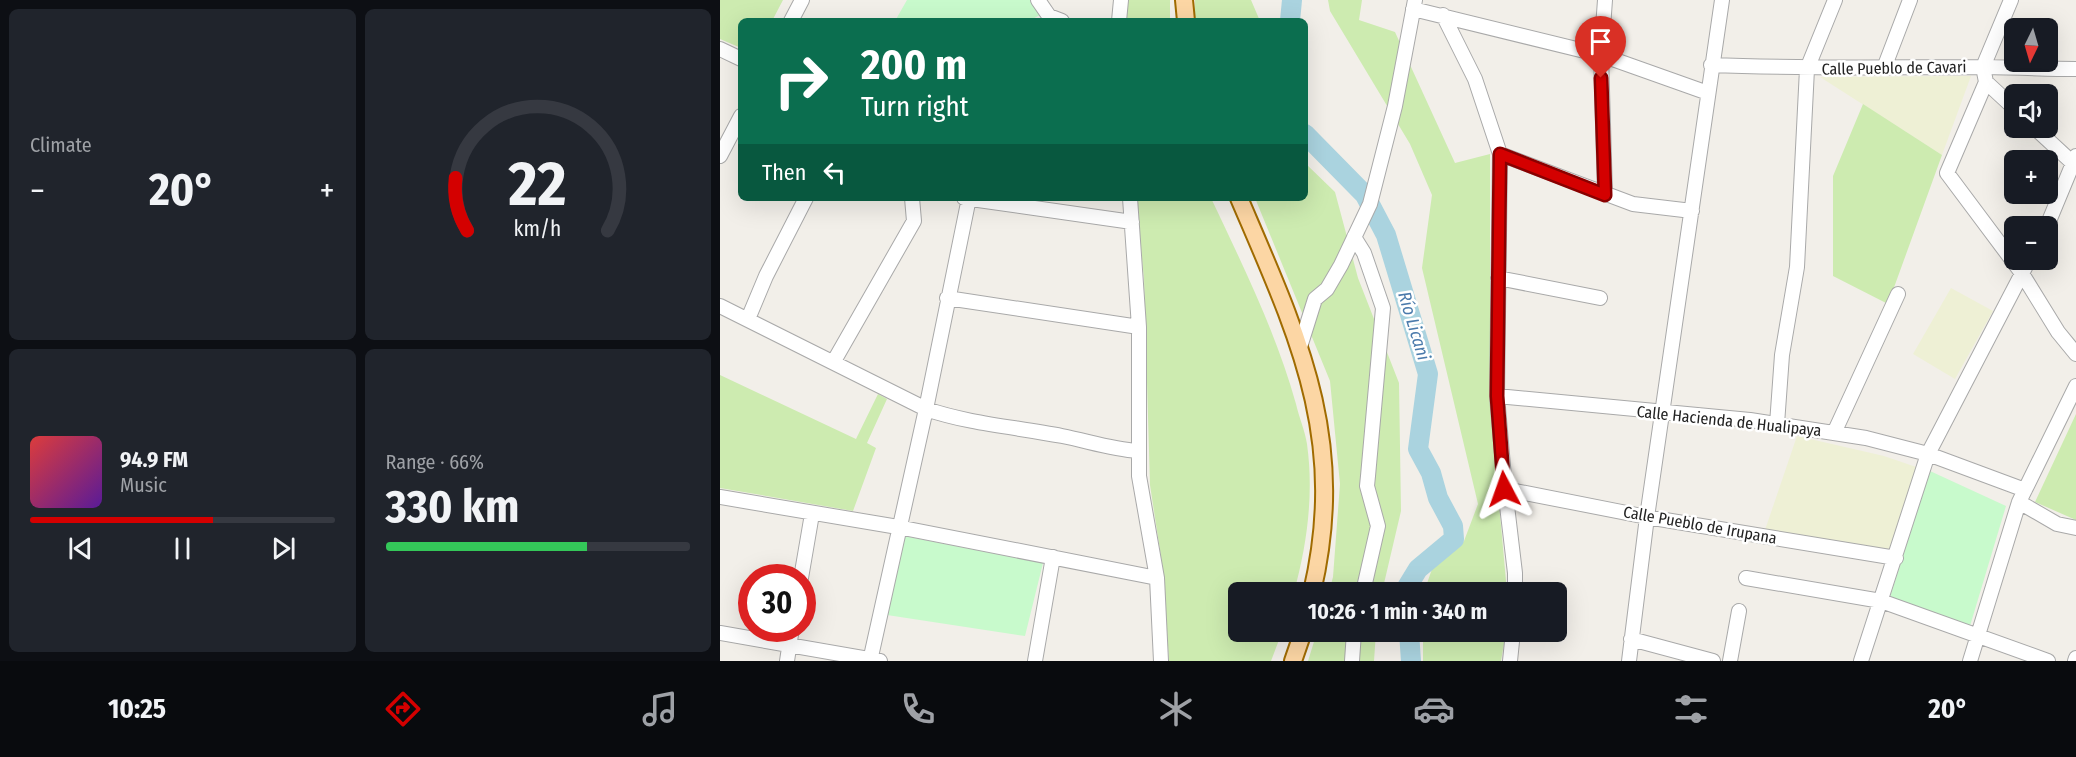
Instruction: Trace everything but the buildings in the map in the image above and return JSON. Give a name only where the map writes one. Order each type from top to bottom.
[{"type":"main road","points":[[1184,0],[1186,18]]},
{"type":"main road","points":[[1240,201],[1293,323],[1316,404],[1323,446],[1326,509],[1314,582]]},
{"type":"main road","points":[[1293,661],[1300,642]]},
{"type":"street","points":[[793,18],[802,0]]},
{"type":"street","points":[[1038,0],[1049,16],[1054,18]]},
{"type":"street","points":[[1119,18],[1121,0]]},
{"type":"street","points":[[1605,0],[1600,54],[1605,195]]},
{"type":"street","points":[[1629,661],[1647,517],[1722,0]]},
{"type":"street","points":[[1777,424],[1782,355],[1797,267],[1807,69],[1835,0]]},
{"type":"street","points":[[1884,68],[1910,0]]},
{"type":"street","points":[[2011,0],[1983,67],[1986,82],[1947,173],[2021,272],[2058,332],[2076,354]]},
{"type":"street","points":[[1300,347],[1315,299],[1327,289],[1354,237],[1378,179],[1395,106],[1414,4],[1443,15],[1600,54],[1708,93]]},
{"type":"street","points":[[1443,15],[1475,78],[1500,154],[1497,396],[1504,489],[1515,582]]},
{"type":"street","points":[[720,49],[738,58]]},
{"type":"street","name":"Calle Pueblo de Cavari","points":[[1711,65],[1807,69],[1983,67],[2018,70],[2076,69]]},
{"type":"street","points":[[1986,82],[2004,99]]},
{"type":"street","points":[[720,156],[738,123]]},
{"type":"street","points":[[2047,138],[2075,162],[2051,216]]},
{"type":"street","points":[[1500,154],[1633,204],[1692,211]]},
{"type":"street","points":[[748,318],[766,276],[804,201]]},
{"type":"street","points":[[834,362],[914,221],[912,201]]},
{"type":"street","points":[[720,633],[874,660],[898,527],[926,409],[967,201]]},
{"type":"street","points":[[988,201],[1132,222]]},
{"type":"street","points":[[1131,201],[1139,327],[1138,451],[1142,504],[1157,578],[1161,661]]},
{"type":"street","points":[[1354,237],[1364,253],[1383,308],[1367,486],[1378,526],[1365,582]]},
{"type":"street","points":[[1861,661],[1928,454],[2021,272]]},
{"type":"street","points":[[1498,278],[1600,298]]},
{"type":"street","points":[[1834,433],[1898,294]]},
{"type":"street","points":[[947,297],[1139,327]]},
{"type":"street","points":[[720,306],[926,409],[954,418],[1064,436],[1112,449],[1138,451]]},
{"type":"street","points":[[1970,661],[2022,496],[2076,386]]},
{"type":"street","name":"Calle Hacienda de Hualipaya","points":[[1497,396],[1777,424],[1866,438],[1928,454],[2022,496],[2057,524],[2076,528]]},
{"type":"street","name":"Calle Pueblo de Irupana","points":[[1504,489],[1647,517],[1896,558]]},
{"type":"street","points":[[720,497],[898,527],[1157,578]]},
{"type":"street","points":[[803,564],[812,514]]},
{"type":"street","points":[[1035,661],[1053,557]]},
{"type":"street","points":[[1746,578],[1881,601],[2048,661]]},
{"type":"street","points":[[1730,661],[1740,612]]},
{"type":"street","points":[[1631,639],[1713,661]]},
{"type":"street","points":[[787,661],[790,642]]},
{"type":"street","points":[[1352,661],[1353,642]]},
{"type":"street","points":[[1510,661],[1512,642]]},
{"type":"green space","points":[[720,0],[783,0],[774,18],[738,18],[738,47],[720,39]]},
{"type":"green space","points":[[907,0],[1030,0],[1040,15],[1034,18],[897,18]]},
{"type":"green space","points":[[1127,0],[1170,0],[1170,18],[1126,18]]},
{"type":"green space","points":[[1195,0],[1251,0],[1259,18],[1194,18]]},
{"type":"green space","points":[[1328,0],[1362,0],[1359,20],[1395,32],[1455,163],[1490,154],[1490,404],[1506,582],[1427,582],[1432,569],[1464,541],[1478,504],[1422,268],[1432,195],[1410,144],[1330,11]]},
{"type":"green space","points":[[1971,76],[1942,155],[1820,77]]},
{"type":"green space","points":[[1863,104],[1942,155],[1888,304],[1833,276],[1833,176]]},
{"type":"green space","points":[[1308,166],[1335,192],[1358,278],[1399,383],[1401,511],[1384,582],[1332,582],[1340,484],[1330,381],[1256,201],[1308,201]]},
{"type":"green space","points":[[1136,201],[1212,201],[1269,325],[1288,377],[1307,444],[1310,482],[1308,519],[1296,582],[1228,582],[1228,642],[1278,642],[1271,661],[1169,661],[1163,570],[1150,485],[1144,279]]},
{"type":"green space","points":[[1951,288],[1993,311],[1955,379],[1913,354]]},
{"type":"green space","points":[[720,375],[856,439],[878,394],[887,399],[867,443],[876,448],[853,511],[720,488]]},
{"type":"green space","points":[[2076,414],[2076,520],[2035,502]]},
{"type":"green space","points":[[1797,436],[1884,456],[1922,469],[1892,550],[1765,530]]},
{"type":"green space","points":[[1930,471],[2006,506],[1970,626],[1890,597]]},
{"type":"green space","points":[[904,536],[1043,563],[1025,636],[887,615]]},
{"type":"green space","points":[[1314,642],[1375,642],[1374,661],[1308,661]]},
{"type":"green space","points":[[1423,642],[1504,642],[1501,661],[1423,661]]},
{"type":"waterway","name":"Río Licani","points":[[1290,18],[1292,0]]},
{"type":"waterway","name":"Río Licani","points":[[1308,137],[1365,195],[1386,235],[1428,374],[1418,449],[1431,473],[1438,498],[1453,526],[1454,539],[1418,569],[1410,582]]},
{"type":"waterway","name":"Río Licani","points":[[1410,642],[1411,661]]},
{"type":"route","points":[[1504,489],[1497,396],[1500,154],[1605,195],[1601,78]]}]
